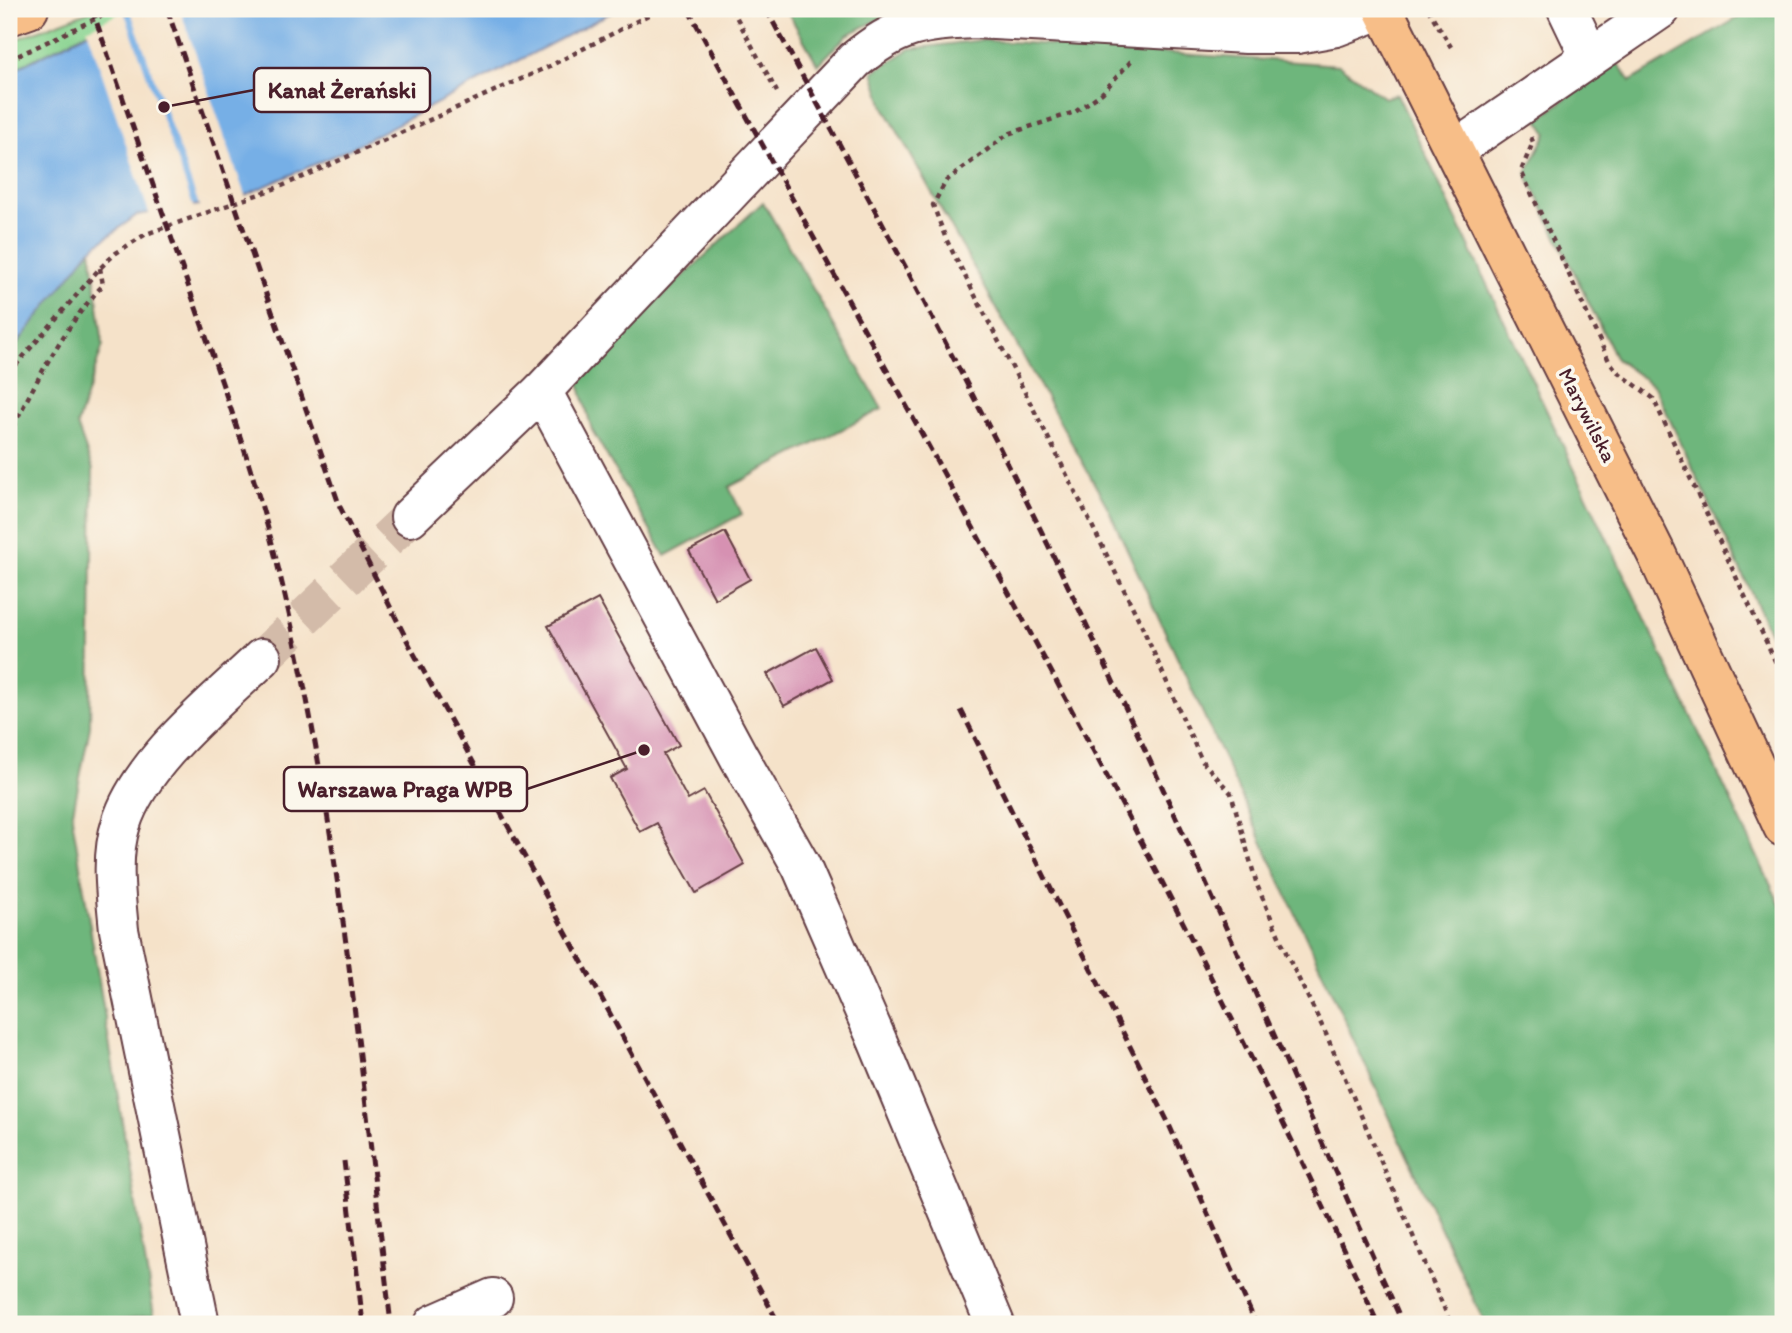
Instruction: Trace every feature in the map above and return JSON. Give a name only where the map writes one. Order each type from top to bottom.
[{"type":"main road","points":[[9,16],[29,9]]},
{"type":"main road","name":"Marywilska","points":[[1383,9],[1657,555],[1783,827]]},
{"type":"lane","points":[[410,517],[542,391],[855,60],[869,48],[897,32],[916,24],[938,20],[975,19],[1158,30],[1297,34],[1336,27],[1383,9]]},
{"type":"lane","points":[[1567,9],[1590,57]]},
{"type":"lane","points":[[1455,150],[1661,9]]},
{"type":"lane","points":[[542,391],[738,757],[801,866],[893,1077],[995,1324]]},
{"type":"lane","points":[[200,1324],[119,930],[114,872],[121,824],[137,787],[160,757],[262,658]]},
{"type":"lane","points":[[434,1324],[493,1298]]},
{"type":"path","points":[[9,60],[116,9]]},
{"type":"path","points":[[9,373],[100,268],[116,253],[146,234],[282,186],[548,67],[660,9]]},
{"type":"path","points":[[732,9],[794,124]]},
{"type":"path","points":[[1428,9],[1451,47]]},
{"type":"path","points":[[1158,30],[1102,93],[1075,112],[1008,134],[946,181],[933,205],[946,239],[1140,622],[1202,761],[1231,793],[1257,885],[1288,957],[1326,1034],[1451,1324]]},
{"type":"path","points":[[1527,130],[1533,142],[1521,171],[1609,362],[1653,398],[1783,678]]},
{"type":"path","points":[[9,435],[62,340],[103,285],[100,268]]},
{"type":"green space","points":[[95,9],[134,9],[9,72],[9,42]]},
{"type":"green space","points":[[786,9],[900,9],[847,35],[818,65]]},
{"type":"green space","points":[[1087,9],[1292,9],[1265,17]]},
{"type":"green space","points":[[1753,9],[1783,9],[1783,661],[1654,386],[1616,359],[1526,173],[1547,133],[1538,120],[1615,60],[1631,81]]},
{"type":"green space","points":[[981,40],[1339,65],[1384,98],[1397,94],[1783,911],[1783,1324],[1485,1324],[1108,508],[884,107],[873,72],[910,49]]},
{"type":"green space","points":[[763,202],[882,409],[729,487],[742,514],[665,556],[592,430],[579,383],[593,360]]},
{"type":"green space","points":[[91,249],[103,345],[77,425],[93,470],[90,727],[72,817],[154,1315],[89,1324],[9,1324],[9,354]]},
{"type":"water","points":[[135,9],[618,9],[347,150],[236,199],[137,215],[91,249],[9,354],[9,72]]},
{"type":"pier","points":[[130,9],[180,9],[246,198],[200,208]]},
{"type":"pier","points":[[124,11],[194,209],[150,216],[87,29]]},
{"type":"building","points":[[725,532],[750,579],[715,599],[689,551]]},
{"type":"building","points":[[598,599],[679,745],[663,754],[688,800],[704,791],[745,865],[696,893],[657,823],[640,832],[610,778],[627,769],[548,626]]},
{"type":"building","points":[[816,647],[833,679],[784,706],[767,674]]},
{"type":"tunnel","points":[[262,658],[410,517]]},
{"type":"railway","points":[[92,9],[240,436],[279,571],[318,757],[333,851],[391,1324]]},
{"type":"railway","points":[[167,9],[340,507],[411,648],[779,1324]]},
{"type":"railway","points":[[688,9],[1132,824],[1217,989],[1378,1324]]},
{"type":"railway","points":[[766,9],[931,316],[1050,549],[1169,801],[1403,1324]]},
{"type":"railway","points":[[961,710],[1167,1120],[1256,1324]]},
{"type":"railway","points":[[344,1161],[363,1324]]},
{"type":"place","name":"Kanał Żerański","points":[[164,107]]},
{"type":"place","name":"Warszawa Praga WPB","points":[[644,750]]}]
